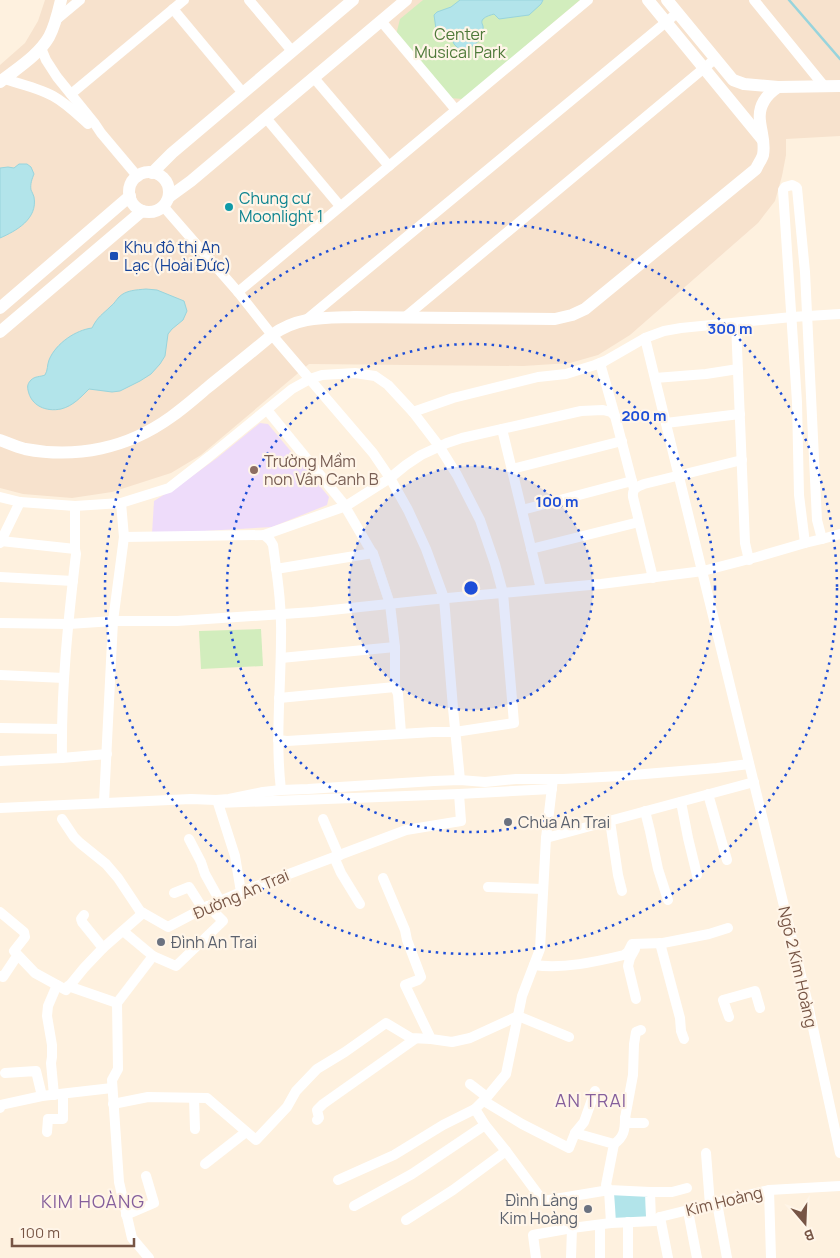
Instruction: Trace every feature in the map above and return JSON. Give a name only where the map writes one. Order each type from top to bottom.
[{"type":"street","points":[[2,81],[41,48],[56,20],[61,0]]},
{"type":"street","points":[[56,20],[80,0]]},
{"type":"street","points":[[71,94],[184,0]]},
{"type":"street","points":[[249,0],[292,51]]},
{"type":"street","points":[[152,173],[172,153],[353,0]]},
{"type":"street","points":[[166,201],[169,190],[164,178],[158,175],[146,173],[138,177],[131,184],[130,196],[136,207],[142,211],[155,211],[406,0]]},
{"type":"street","points":[[238,292],[588,0]]},
{"type":"street","points":[[648,0],[763,141]]},
{"type":"street","points":[[666,0],[733,80],[738,83],[778,88],[840,86]]},
{"type":"street","points":[[754,0],[824,86]]},
{"type":"street","points":[[173,9],[243,93]]},
{"type":"street","points":[[306,320],[677,12]]},
{"type":"street","points":[[381,22],[456,110]]},
{"type":"street","points":[[41,48],[51,69],[138,177]]},
{"type":"street","points":[[404,318],[715,58]]},
{"type":"street","points":[[314,78],[389,166]]},
{"type":"street","points":[[2,81],[26,85],[54,97],[101,133]]},
{"type":"street","points":[[0,440],[24,449],[52,452],[105,448],[123,443],[142,435],[171,417],[272,335],[296,322],[326,318],[554,319],[572,315],[585,309],[756,169],[763,155],[763,141],[759,120],[760,112],[770,92],[778,88]]},
{"type":"street","points":[[266,118],[340,206]]},
{"type":"street","points":[[805,543],[798,495],[797,402],[783,190],[785,187],[792,185],[797,188],[805,272],[817,520],[822,539]]},
{"type":"street","points":[[0,308],[130,196]]},
{"type":"street","points":[[166,201],[272,335],[373,453],[408,510],[426,549],[444,598],[460,780]]},
{"type":"street","points":[[0,332],[142,211]]},
{"type":"street","points":[[413,412],[453,398],[538,377],[566,374],[600,364],[645,338],[664,331],[792,317],[840,314]]},
{"type":"street","points":[[736,323],[745,543],[749,560]]},
{"type":"street","name":"Ngõ 2 Kim Hoàng","points":[[645,338],[807,1000],[840,1153]]},
{"type":"street","points":[[600,364],[633,485],[633,497],[653,578]]},
{"type":"street","points":[[655,378],[706,374],[738,369]]},
{"type":"street","points":[[0,497],[20,502],[76,506],[121,503],[172,486],[292,388],[310,379],[322,375],[355,373],[375,376],[388,385],[413,412],[439,446],[458,476],[480,520],[496,564],[503,593],[514,722],[455,732],[278,740]]},
{"type":"street","points":[[267,410],[346,506],[373,553],[390,604],[400,733]]},
{"type":"street","points":[[124,537],[264,535],[346,506],[390,478],[421,455],[462,438],[581,411],[603,410],[611,412],[615,416]]},
{"type":"street","points":[[666,423],[740,414]]},
{"type":"street","points":[[502,429],[541,589]]},
{"type":"street","points":[[512,469],[622,441]]},
{"type":"street","points":[[522,510],[644,484],[742,460]]},
{"type":"street","points":[[20,502],[0,542],[75,548]]},
{"type":"street","points":[[104,802],[113,621],[124,537],[121,503]]},
{"type":"street","points":[[62,758],[61,729],[64,678],[76,554],[76,506]]},
{"type":"street","points":[[531,549],[639,522]]},
{"type":"street","points":[[0,623],[69,624],[113,621],[177,621],[313,612],[653,578],[703,571],[840,534]]},
{"type":"street","points":[[264,535],[273,545],[281,614],[278,740],[278,768],[281,790]]},
{"type":"street","points":[[276,569],[373,553]]},
{"type":"street","points":[[0,577],[73,581]]},
{"type":"street","points":[[281,658],[394,647]]},
{"type":"street","points":[[0,675],[64,678]]},
{"type":"street","points":[[279,698],[395,687]]},
{"type":"street","points":[[0,728],[61,729]]},
{"type":"street","points":[[0,761],[107,754]]},
{"type":"street","points":[[241,892],[235,856],[218,803],[459,794],[749,764]]},
{"type":"street","points":[[0,808],[104,802],[216,800],[281,790],[460,780],[485,782],[516,780],[552,784]]},
{"type":"street","points":[[546,838],[754,782]]},
{"type":"street","points":[[338,1180],[394,1155],[443,1125],[475,1109],[506,1074],[522,996],[540,949],[546,838],[552,784]]},
{"type":"street","name":"Đường An Trai","points":[[143,913],[168,927],[206,907],[241,892],[406,830],[460,821],[459,794]]},
{"type":"street","points":[[708,794],[727,860]]},
{"type":"street","points":[[681,802],[697,875]]},
{"type":"street","points":[[645,811],[658,869],[668,900]]},
{"type":"street","points":[[0,912],[24,932],[25,937],[14,951],[18,956],[35,973],[66,990],[103,948],[143,913],[138,909],[118,878],[106,864],[74,837],[62,819]]},
{"type":"street","points":[[323,819],[341,873],[360,904]]},
{"type":"street","points":[[610,821],[622,891]]},
{"type":"street","points":[[189,839],[220,901]]},
{"type":"street","points":[[383,878],[405,930],[421,977],[405,985],[431,1038]]},
{"type":"street","points":[[488,887],[543,889]]},
{"type":"street","points":[[123,931],[153,956],[176,966],[223,921],[206,907],[189,888],[174,893]]},
{"type":"street","points":[[84,915],[81,919],[84,926],[103,948]]},
{"type":"street","points":[[534,965],[578,965],[624,955],[632,944],[660,943],[709,934],[728,928]]},
{"type":"street","points":[[660,943],[684,1038]]},
{"type":"street","points":[[634,944],[635,949],[628,966],[636,999]]},
{"type":"street","points":[[1,980],[18,956]]},
{"type":"street","points":[[133,1258],[146,1254],[132,1238],[118,1182],[112,1088],[112,1080],[118,1069],[117,1002],[153,956]]},
{"type":"street","points":[[47,1132],[48,1119],[63,1119],[51,1063],[52,1045],[47,1016],[48,1006],[57,985]]},
{"type":"street","points":[[68,986],[117,1002]]},
{"type":"street","points":[[729,1017],[723,1000],[755,991],[760,1008]]},
{"type":"street","points":[[114,1104],[148,1097],[207,1098],[256,1140],[287,1107],[296,1091],[318,1068],[345,1052],[386,1023],[410,1038],[431,1038],[452,1042],[470,1038],[518,1016],[569,1037]]},
{"type":"street","points":[[611,1223],[606,1186],[614,1144],[623,1137],[633,1075],[636,1032],[641,1030]]},
{"type":"street","points":[[317,1120],[319,1118],[317,1110],[324,1104],[415,1039]]},
{"type":"street","points":[[5,1073],[36,1071],[42,1096]]},
{"type":"street","points":[[470,1084],[485,1099],[522,1124],[569,1148],[575,1133],[584,1122],[595,1091]]},
{"type":"street","points":[[0,1108],[0,1105],[42,1096],[112,1088]]},
{"type":"street","points":[[194,1098],[196,1128]]},
{"type":"street","points":[[475,1109],[543,1201],[608,1190],[672,1192],[686,1188]]},
{"type":"street","points":[[625,1118],[628,1123],[644,1123]]},
{"type":"street","points":[[354,1206],[412,1174],[485,1125]]},
{"type":"street","points":[[205,1164],[246,1132]]},
{"type":"street","points":[[575,1133],[614,1144]]},
{"type":"street","points":[[406,1220],[453,1190],[506,1151]]},
{"type":"street","points":[[706,1153],[714,1204],[728,1258]]},
{"type":"street","points":[[126,1214],[154,1204],[146,1176]]},
{"type":"street","name":"Kim Hoàng","points":[[536,1258],[533,1235],[600,1224],[650,1222],[660,1217],[769,1190],[840,1186]]},
{"type":"street","points":[[769,1190],[771,1258]]},
{"type":"street","points":[[650,1192],[650,1222]]},
{"type":"street","points":[[688,1211],[698,1258]]},
{"type":"street","points":[[660,1217],[668,1258]]},
{"type":"street","points":[[628,1222],[628,1258]]},
{"type":"street","points":[[600,1224],[600,1258]]},
{"type":"street","points":[[571,1258],[572,1228]]},
{"type":"shaded area","points":[[45,0],[840,0],[840,136],[786,139],[786,155],[775,201],[758,223],[630,335],[598,355],[570,363],[523,366],[309,364],[201,455],[171,473],[112,492],[72,498],[23,494],[0,488],[0,65],[25,43],[38,21]]},
{"type":"shaded area","name":"Trường Mầm non Vân Canh B","points":[[260,423],[268,424],[329,497],[327,505],[272,527],[152,534],[154,501],[217,458]]},
{"type":"green space","name":"Center Musical Park","points":[[423,0],[580,0],[463,99],[449,98],[396,35],[400,19]]},
{"type":"green space","points":[[261,629],[263,666],[201,669],[199,631]]},
{"type":"water","points":[[460,0],[543,0],[529,15],[499,19],[494,14],[486,17],[482,21],[483,31],[480,39],[477,43],[461,51],[454,44],[450,34],[436,29],[434,15],[451,7]]},
{"type":"water","points":[[19,164],[27,164],[31,167],[34,174],[31,186],[34,197],[33,212],[19,228],[0,238],[0,168],[14,168]]},
{"type":"water","points":[[146,289],[157,290],[184,301],[187,311],[183,320],[168,334],[165,356],[151,374],[120,391],[112,392],[89,389],[65,408],[50,410],[36,404],[30,396],[28,385],[36,377],[45,375],[49,360],[56,348],[67,338],[80,331],[92,328],[98,318],[125,293]]},
{"type":"water","points":[[614,1192],[647,1193],[646,1218],[614,1220]]},
{"type":"waterway","points":[[789,0],[840,59]]},
{"type":"place","name":"Chung cư Moonlight 1","points":[[229,207]]},
{"type":"place","name":"Khu đô thị An Lạc (Hoài Đức)","points":[[114,256]]},
{"type":"place","name":"Trường Mầm non Vân Canh B","points":[[254,470]]},
{"type":"place","name":"Chùa An Trai","points":[[508,822]]},
{"type":"place","name":"Đình An Trai","points":[[161,942]]},
{"type":"place","name":"Đình Làng Kim Hoàng","points":[[588,1209]]},
{"type":"district","name":"AN TRAI","points":[[591,1100]]},
{"type":"district","name":"KIM HOÀNG","points":[[93,1201]]}]
